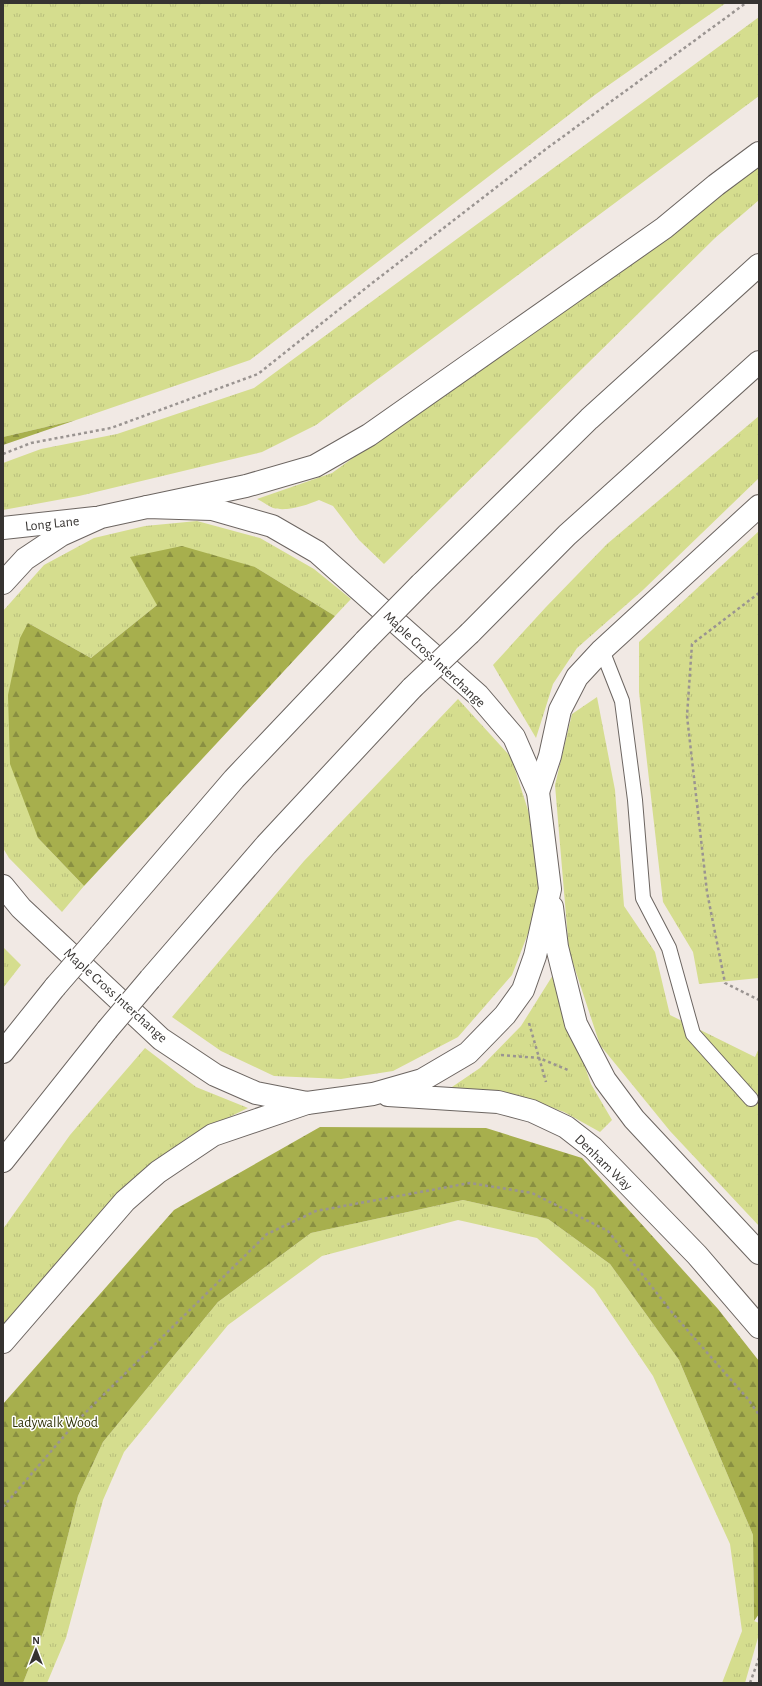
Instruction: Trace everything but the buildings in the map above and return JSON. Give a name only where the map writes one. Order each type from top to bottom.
[{"type":"main road","points":[[147,507],[246,486],[316,466],[362,439],[446,382],[561,299],[664,228],[716,185],[759,153]]},
{"type":"main road","points":[[3,1052],[55,986],[234,779],[365,641],[589,419],[759,265]]},
{"type":"main road","points":[[3,1161],[107,1030],[150,979],[266,845],[412,688],[470,633],[567,535],[759,362]]},
{"type":"main road","points":[[538,792],[550,756],[560,710],[577,677],[602,650],[759,506]]},
{"type":"main road","name":"Maple Cross Interchange","points":[[3,583],[24,559],[61,535],[101,517],[147,507],[212,509],[272,526],[317,552],[478,695],[514,737],[538,792],[550,889],[535,956],[523,990],[505,1015],[468,1053],[422,1080],[373,1094],[307,1103],[256,1093],[249,1090],[215,1075],[161,1039],[21,908],[3,886]]},
{"type":"main road","name":"Long Lane","points":[[3,528],[101,517]]},
{"type":"main road","points":[[550,889],[557,947],[576,1024],[605,1080],[634,1119],[759,1253]]},
{"type":"main road","name":"Denham Way","points":[[373,1094],[498,1102],[532,1111],[566,1127],[593,1148],[691,1250],[759,1327]]},
{"type":"main road","points":[[3,1342],[125,1201],[158,1172],[213,1135],[307,1103]]},
{"type":"lane","points":[[602,650],[622,701],[635,800],[642,898],[669,948],[693,1034],[751,1099]]},
{"type":"path","points":[[3,454],[31,443],[111,428],[258,374],[371,284],[546,149],[746,3]]},
{"type":"path","points":[[759,593],[692,644],[687,716],[707,892],[726,983],[759,1000]]},
{"type":"path","points":[[523,990],[530,1030],[546,1082]]},
{"type":"path","points":[[468,1053],[538,1058],[568,1070]]},
{"type":"path","points":[[3,1507],[78,1420],[267,1234],[316,1211],[470,1183],[532,1194],[608,1231],[674,1315],[748,1399],[759,1415]]},
{"type":"path","points":[[750,1683],[759,1658]]},
{"type":"green space","points":[[3,3],[726,3],[596,94],[250,360],[76,420],[3,437]]},
{"type":"green space","points":[[759,17],[759,96],[316,425],[262,452],[79,496],[3,510],[3,463],[41,449],[117,434],[254,388]]},
{"type":"green space","points":[[759,165],[759,200],[715,238],[384,564],[359,540],[333,506],[319,500],[297,507],[279,509],[273,508],[257,499],[332,473]]},
{"type":"green space","points":[[759,416],[759,478],[643,590],[577,648],[553,684],[536,738],[493,665],[607,544]]},
{"type":"green space","points":[[76,420],[3,445],[3,437]]},
{"type":"green space","points":[[197,521],[260,538],[314,569],[351,599],[335,616],[255,567],[157,605],[91,658],[28,623],[38,838],[84,886],[62,912],[9,858],[3,848],[3,611],[44,565],[94,538],[145,526]]},
{"type":"green space","points":[[759,531],[759,978],[699,984],[693,952],[663,902],[639,692],[639,642]]},
{"type":"green space","points":[[182,546],[255,567],[335,616],[84,886],[38,838],[10,764],[8,695],[20,638],[28,623],[91,658],[157,605],[130,557]]},
{"type":"green space","points":[[597,697],[615,790],[624,906],[655,952],[670,1015],[755,1057],[759,1048],[759,1226],[670,1131],[600,1045],[569,951],[555,785],[572,714]]},
{"type":"green space","points":[[458,699],[511,757],[536,835],[539,905],[512,975],[458,1037],[393,1071],[341,1079],[274,1076],[221,1051],[172,1017],[304,861]]},
{"type":"green space","points":[[3,947],[21,965],[3,988]]},
{"type":"green space","points":[[553,975],[591,1084],[612,1120],[600,1132],[564,1112],[518,1095],[449,1089],[480,1068],[521,1026]]},
{"type":"green space","points":[[145,1048],[196,1087],[248,1108],[188,1137],[117,1199],[3,1331],[3,1229],[70,1135]]},
{"type":"green space","name":"Ladywalk Wood","points":[[320,1127],[486,1128],[582,1158],[718,1309],[759,1361],[759,1614],[754,1621],[753,1535],[679,1360],[610,1264],[548,1219],[463,1200],[311,1233],[218,1302],[103,1442],[78,1496],[44,1630],[23,1683],[3,1683],[3,1404],[174,1210]]},
{"type":"green space","points":[[463,1200],[548,1219],[610,1264],[679,1360],[753,1535],[754,1621],[759,1623],[759,1634],[745,1683],[722,1683],[742,1631],[730,1544],[653,1376],[594,1289],[537,1238],[458,1220],[322,1256],[228,1325],[124,1452],[103,1500],[66,1638],[47,1683],[23,1683],[44,1630],[78,1496],[103,1442],[218,1302],[311,1233]]}]
